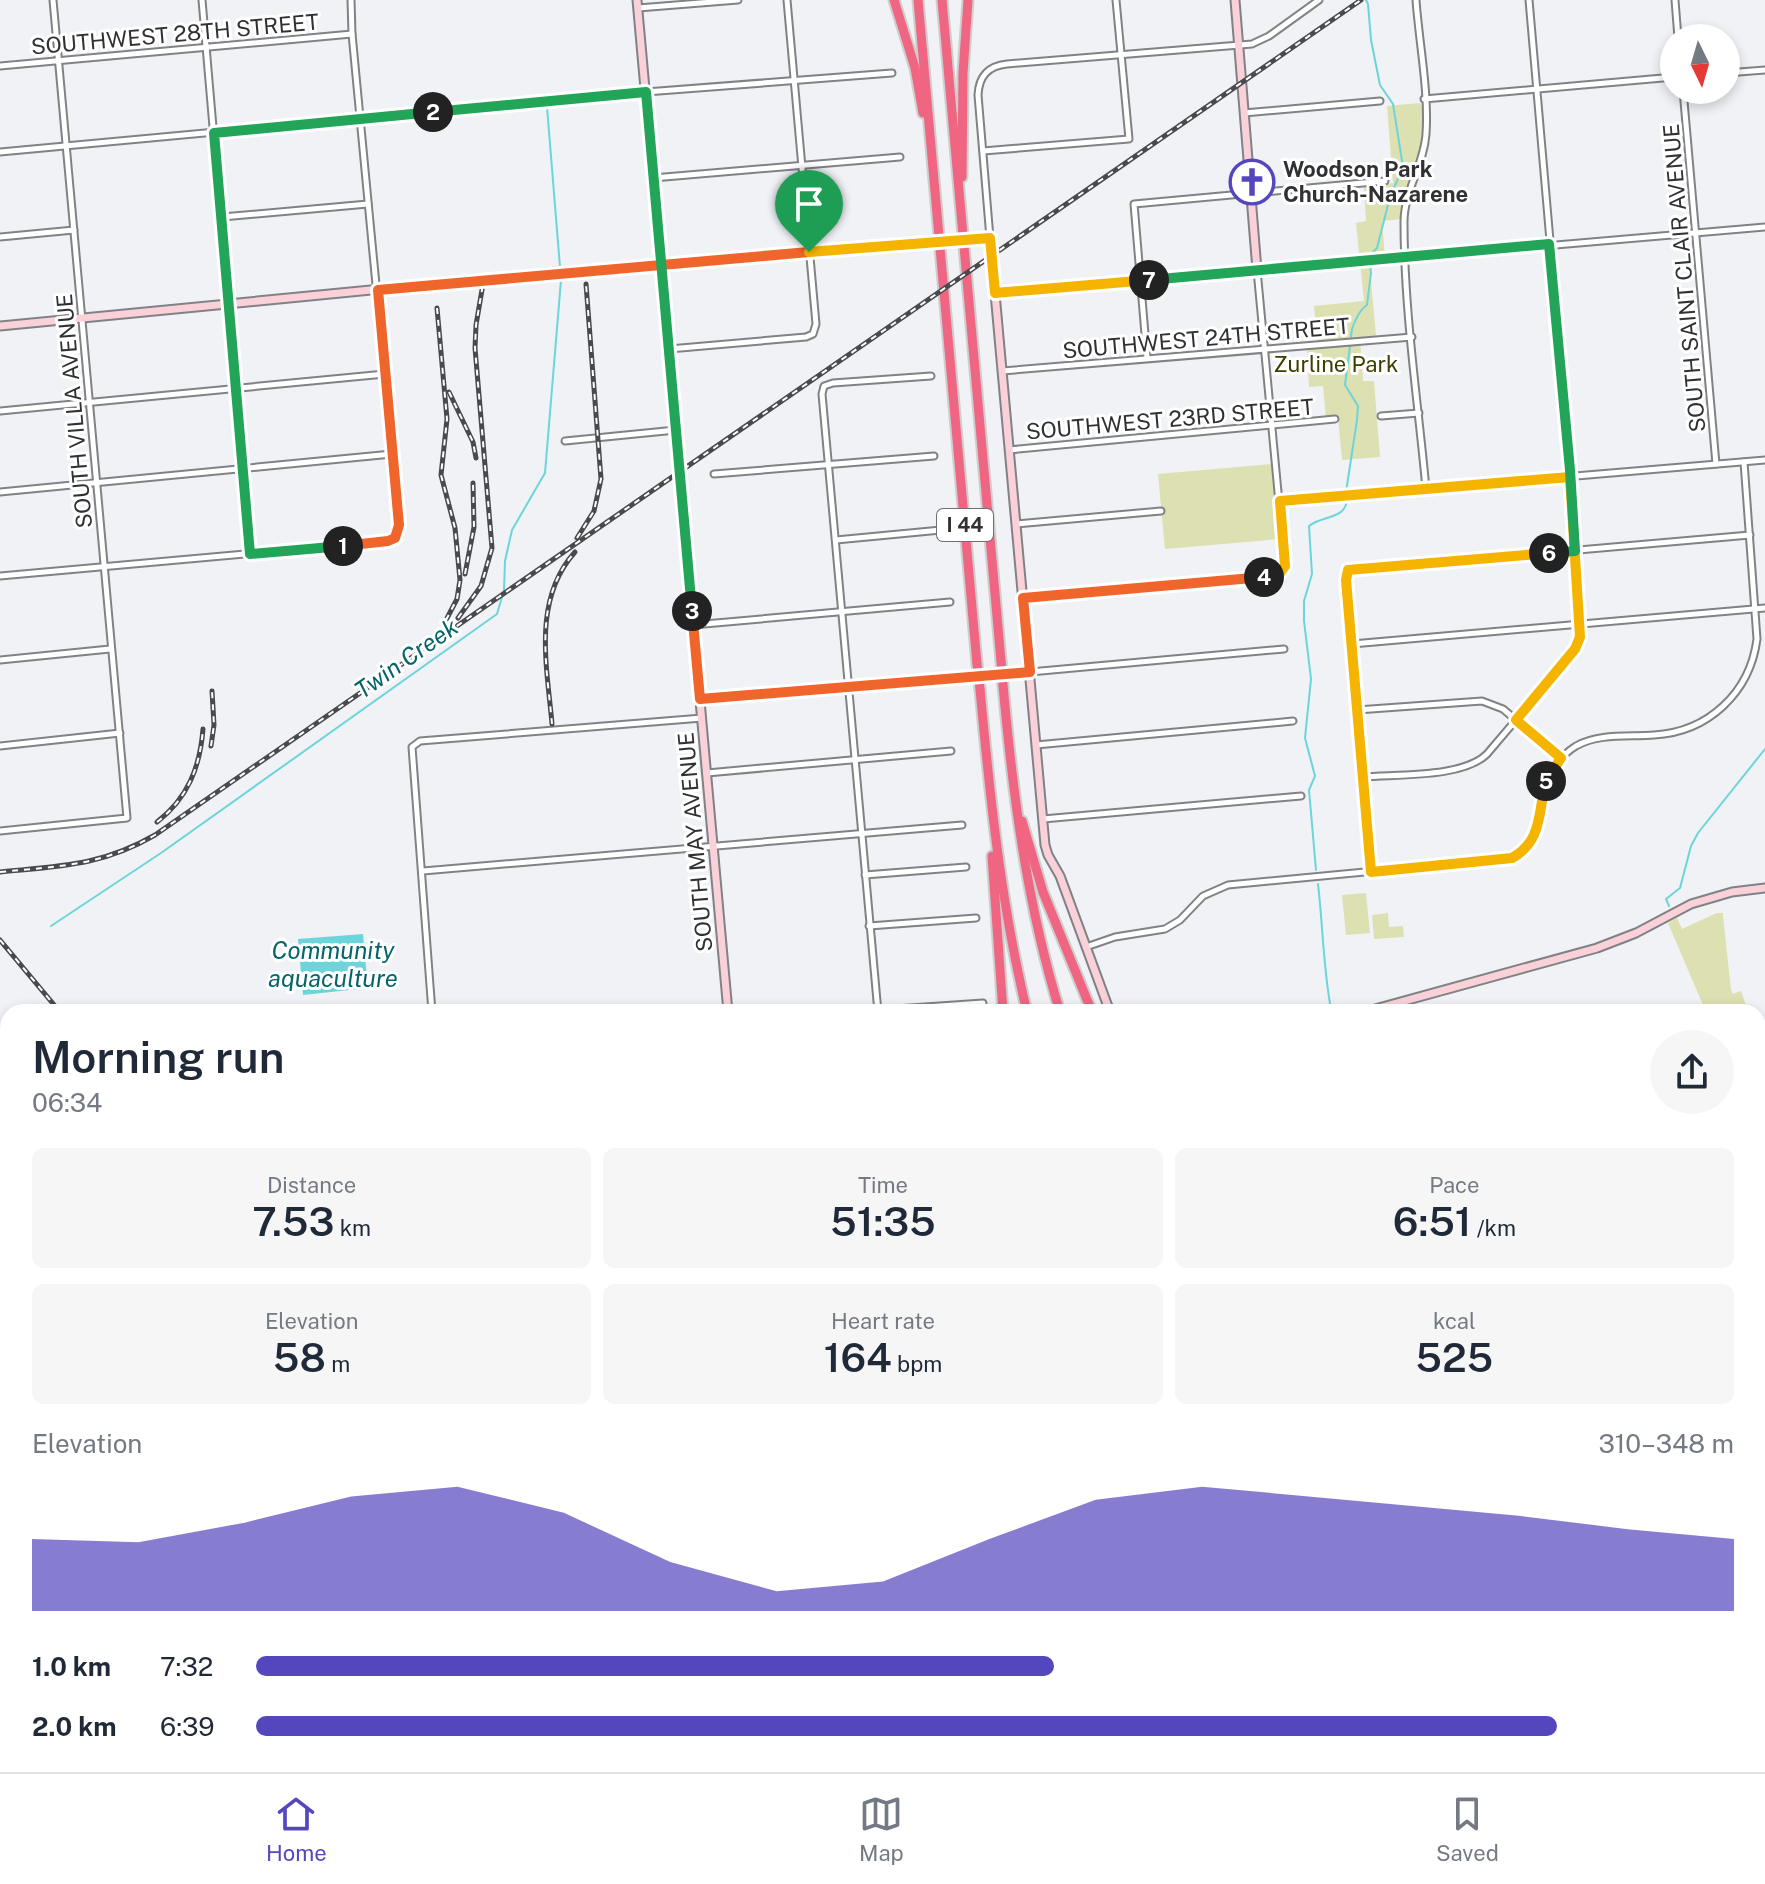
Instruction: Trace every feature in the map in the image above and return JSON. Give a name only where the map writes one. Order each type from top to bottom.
[{"type":"highway","points":[[894,0],[915,68],[934,181]]},
{"type":"highway","name":"I 44","points":[[918,0],[991,817],[1008,929],[1025,1004]]},
{"type":"highway","name":"I 44","points":[[942,0],[1012,787],[1029,894],[1058,1004]]},
{"type":"highway","points":[[960,205],[968,0]]},
{"type":"highway","points":[[1012,787],[1037,877],[1089,1004]]},
{"type":"highway","points":[[991,817],[992,881],[1002,1004]]},
{"type":"street","name":"SOUTH VILLA AVENUE","points":[[0,831],[127,818],[53,0]]},
{"type":"street","points":[[202,0],[250,554]]},
{"type":"street","points":[[0,576],[380,542],[395,538],[399,525],[351,0]]},
{"type":"street","points":[[638,4],[738,0]]},
{"type":"street","points":[[669,349],[813,334],[816,324],[787,0]]},
{"type":"street","points":[[983,151],[1129,139],[1116,0]]},
{"type":"street","points":[[1023,598],[1278,576],[1285,566],[1235,0]]},
{"type":"street","points":[[1107,1004],[1060,876],[1048,855],[990,238],[979,85],[990,69],[1007,64],[1252,44],[1269,36],[1319,0]]},
{"type":"street","points":[[1416,0],[1426,133],[1418,172],[1407,197],[1403,218],[1426,489]]},
{"type":"street","points":[[1363,777],[1454,770],[1482,758],[1575,649],[1581,624],[1529,0]]},
{"type":"street","points":[[1675,0],[1677,24]]},
{"type":"street","name":"SOUTH MAY AVENUE","points":[[638,4],[727,1004]]},
{"type":"street","name":"SOUTHWEST 28TH STREET","points":[[0,66],[352,34]]},
{"type":"street","points":[[1740,72],[1765,70]]},
{"type":"street","points":[[0,152],[646,92],[892,73]]},
{"type":"street","points":[[1424,99],[1660,78]]},
{"type":"street","points":[[1244,113],[1380,101]]},
{"type":"street","name":"SOUTH SAINT CLAIR AVENUE","points":[[1684,104],[1716,464]]},
{"type":"street","points":[[653,178],[900,157]]},
{"type":"street","points":[[1147,358],[1134,204],[1385,181]]},
{"type":"street","points":[[222,217],[368,204]]},
{"type":"street","points":[[995,293],[1765,227]]},
{"type":"street","points":[[0,237],[74,230]]},
{"type":"street","points":[[0,326],[661,264],[990,238]]},
{"type":"street","name":"SOUTHWEST 24TH STREET","points":[[1002,371],[1412,337]]},
{"type":"street","points":[[0,411],[385,374]]},
{"type":"street","points":[[877,1004],[836,540],[821,408],[824,386],[833,383],[931,376]]},
{"type":"street","points":[[1381,416],[1419,413]]},
{"type":"street","name":"SOUTHWEST 23RD STREET","points":[[1009,450],[1335,419]]},
{"type":"street","points":[[565,441],[676,430]]},
{"type":"street","points":[[0,492],[392,454]]},
{"type":"street","points":[[714,474],[934,456]]},
{"type":"street","points":[[1280,501],[1765,460]]},
{"type":"street","points":[[1086,947],[1115,937],[1165,929],[1180,920],[1203,896],[1223,887],[1501,861],[1528,847],[1536,834],[1547,779],[1561,758],[1577,745],[1591,740],[1673,733],[1716,713],[1737,691],[1751,665],[1757,639],[1744,462]]},
{"type":"street","points":[[1016,524],[1161,511]]},
{"type":"street","points":[[836,540],[941,530]]},
{"type":"street","points":[[1371,872],[1348,570],[1750,535]]},
{"type":"street","points":[[693,625],[950,602]]},
{"type":"street","points":[[1352,644],[1765,608]]},
{"type":"street","points":[[0,660],[110,649]]},
{"type":"street","points":[[700,699],[1284,649]]},
{"type":"street","points":[[1357,710],[1474,701],[1497,706],[1561,758]]},
{"type":"street","points":[[431,1004],[412,747],[420,741],[702,718]]},
{"type":"street","points":[[1036,745],[1293,721]]},
{"type":"street","points":[[0,746],[120,733]]},
{"type":"street","points":[[707,773],[951,751]]},
{"type":"street","points":[[1043,819],[1301,796]]},
{"type":"street","points":[[423,871],[962,825]]},
{"type":"street","points":[[865,875],[966,867]]},
{"type":"street","points":[[1393,1004],[1597,948],[1636,933],[1691,904],[1732,892],[1765,888]]},
{"type":"street","points":[[869,926],[976,918]]},
{"type":"street","points":[[970,1004],[983,1003]]},
{"type":"green space","name":"Zurline Park","points":[[1420,103],[1425,115],[1423,144],[1401,219],[1382,221],[1385,257],[1369,259],[1376,336],[1360,338],[1363,381],[1374,381],[1380,457],[1342,460],[1338,417],[1326,418],[1323,386],[1309,387],[1307,349],[1318,347],[1314,306],[1364,301],[1356,223],[1366,221],[1364,186],[1393,183],[1387,106]]},
{"type":"green space","points":[[1273,464],[1280,539],[1165,549],[1158,474]]},
{"type":"green space","points":[[1366,893],[1370,933],[1346,935],[1342,895]]},
{"type":"green space","points":[[1388,913],[1389,927],[1403,926],[1404,937],[1374,939],[1372,915]]},
{"type":"green space","points":[[1723,913],[1731,990],[1733,994],[1741,991],[1746,1004],[1703,1004],[1668,923],[1677,918],[1682,929]]},
{"type":"water","name":"Community aquaculture","points":[[363,934],[368,988],[303,995],[298,939]]},
{"type":"waterway","points":[[1351,337],[1356,319],[1367,305],[1371,273],[1369,256],[1377,248],[1390,197],[1403,167],[1393,104],[1380,85],[1366,0]]},
{"type":"waterway","name":"Twin Creek","points":[[547,107],[560,267]]},
{"type":"waterway","name":"Twin Creek","points":[[51,926],[161,853],[497,614],[504,590],[505,561],[512,530],[545,473],[561,280]]},
{"type":"waterway","points":[[1346,492],[1358,406],[1345,385],[1350,346]]},
{"type":"waterway","points":[[1316,870],[1309,790],[1315,776],[1305,738],[1311,679],[1304,621],[1304,601],[1312,574],[1309,526],[1338,514],[1347,500]]},
{"type":"waterway","points":[[1669,906],[1666,899],[1680,888],[1691,846],[1698,833],[1765,749]]},
{"type":"waterway","points":[[1318,884],[1330,1004]]},
{"type":"railway","points":[[0,872],[98,859],[155,835],[1361,0]]},
{"type":"railway","points":[[458,618],[481,586],[492,548],[475,348],[483,284]]},
{"type":"railway","points":[[577,538],[594,511],[601,479],[586,284]]},
{"type":"railway","points":[[437,308],[447,419],[441,475],[455,528],[460,580],[457,599],[445,622]]},
{"type":"railway","points":[[449,392],[473,442],[476,458]]},
{"type":"railway","points":[[465,574],[474,527],[473,483]]},
{"type":"railway","points":[[552,724],[546,657],[548,612],[561,571],[575,552]]},
{"type":"railway","points":[[211,746],[214,725],[212,691]]},
{"type":"railway","points":[[157,822],[177,803],[190,781],[199,756],[203,729]]},
{"type":"railway","points":[[0,940],[53,1004]]},
{"type":"place","name":"Woodson Park Church-Nazarene","points":[[1252,182]]},
{"type":"route","points":[[809,252],[661,264],[557,272],[378,290],[399,525],[395,538],[250,554],[214,133],[646,92],[653,178],[658,226],[661,264],[700,699],[1030,672],[1023,598],[1278,576],[1285,566],[1280,501],[1570,477],[1581,631],[1575,649],[1516,720],[1561,758],[1547,779],[1538,830],[1528,847],[1505,860],[1371,872],[1346,580],[1348,570],[1575,551],[1569,484],[1570,477],[1570,470],[1549,244],[995,293],[990,238],[809,252]]}]
